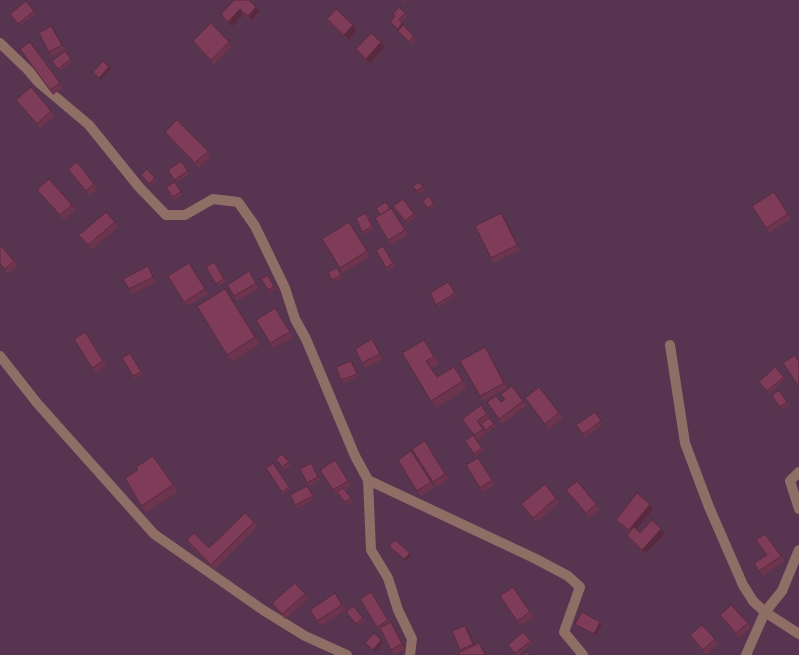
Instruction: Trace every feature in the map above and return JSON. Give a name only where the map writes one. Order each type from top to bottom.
[{"type":"street","points":[[0,43],[28,70],[38,82],[89,125],[139,186],[166,215],[185,215],[213,199],[238,202],[255,226],[285,288],[295,319],[306,339],[355,456],[368,480],[371,550],[388,578],[398,610],[412,639],[410,655]]},
{"type":"street","points":[[670,345],[685,443],[709,507],[743,585],[753,601],[765,612],[799,634]]},
{"type":"street","points":[[0,356],[37,403],[154,534],[263,610],[305,636],[347,655]]},
{"type":"street","points":[[799,472],[790,481],[799,508]]},
{"type":"street","points":[[368,480],[536,558],[568,576],[580,587],[564,632],[583,655]]},
{"type":"street","points":[[746,655],[765,612],[782,591],[799,550]]},
{"type":"building","points":[[234,0],[249,0],[256,7],[248,16],[240,9],[228,22],[221,14]]},
{"type":"building","points":[[26,1],[34,11],[18,24],[10,14]]},
{"type":"building","points":[[399,7],[405,13],[399,20],[402,23],[398,29],[390,22],[395,16],[393,14]]},
{"type":"building","points":[[336,9],[353,25],[344,35],[327,19]]},
{"type":"building","points":[[211,23],[229,42],[211,60],[193,41]]},
{"type":"building","points":[[403,25],[414,36],[409,42],[398,31]]},
{"type":"building","points":[[51,26],[62,45],[49,52],[39,33]]},
{"type":"building","points":[[371,33],[381,42],[366,59],[356,49]]},
{"type":"building","points":[[30,42],[60,83],[50,90],[20,49]]},
{"type":"building","points":[[65,51],[71,59],[58,69],[52,61]]},
{"type":"building","points":[[103,61],[109,67],[99,78],[93,72]]},
{"type":"building","points":[[31,87],[51,111],[37,124],[16,100]]},
{"type":"building","points":[[177,120],[208,151],[195,163],[165,132]]},
{"type":"building","points":[[181,161],[188,171],[174,180],[168,170]]},
{"type":"building","points":[[77,162],[94,184],[86,191],[68,169]]},
{"type":"building","points":[[147,169],[155,178],[149,184],[141,175]]},
{"type":"building","points":[[49,179],[72,205],[60,215],[37,190]]},
{"type":"building","points":[[175,182],[181,192],[172,197],[166,187]]},
{"type":"building","points":[[419,182],[423,187],[416,191],[413,186]]},
{"type":"building","points":[[774,192],[788,214],[766,228],[752,206]]},
{"type":"building","points":[[429,196],[434,204],[427,208],[423,201]]},
{"type":"building","points":[[403,199],[414,214],[405,221],[393,206]]},
{"type":"building","points":[[386,202],[390,209],[380,215],[376,208]]},
{"type":"building","points":[[391,208],[405,230],[388,240],[375,218]]},
{"type":"building","points":[[106,212],[115,222],[88,245],[79,235]]},
{"type":"building","points":[[366,213],[372,227],[362,232],[356,218]]},
{"type":"building","points":[[501,213],[517,245],[491,258],[475,226]]},
{"type":"building","points":[[349,222],[367,251],[340,268],[322,239]]},
{"type":"building","points":[[0,245],[14,261],[5,269],[0,264]]},
{"type":"building","points":[[383,246],[393,263],[386,268],[376,250]]},
{"type":"building","points":[[214,262],[224,279],[216,284],[206,267]]},
{"type":"building","points":[[189,263],[205,289],[184,302],[168,276]]},
{"type":"building","points":[[148,266],[153,277],[129,289],[123,279]]},
{"type":"building","points":[[337,268],[341,275],[332,280],[328,272]]},
{"type":"building","points":[[249,271],[256,283],[234,296],[227,285]]},
{"type":"building","points":[[268,275],[274,287],[268,290],[261,279]]},
{"type":"building","points":[[448,282],[455,293],[436,305],[430,293]]},
{"type":"building","points":[[225,289],[255,337],[227,355],[197,306]]},
{"type":"building","points":[[275,308],[290,332],[270,343],[256,320]]},
{"type":"building","points":[[85,332],[103,361],[92,368],[74,339]]},
{"type":"building","points":[[372,339],[380,354],[362,363],[355,349]]},
{"type":"building","points":[[424,340],[434,357],[426,361],[437,377],[454,367],[463,381],[431,401],[402,353]]},
{"type":"building","points":[[485,347],[504,383],[480,396],[460,361]]},
{"type":"building","points":[[130,353],[141,372],[133,376],[122,358]]},
{"type":"building","points":[[795,355],[799,362],[799,387],[783,363]]},
{"type":"building","points":[[351,361],[357,374],[341,380],[336,367]]},
{"type":"building","points":[[775,367],[784,377],[767,391],[759,382]]},
{"type":"building","points":[[512,386],[523,401],[499,419],[487,402],[496,396],[501,402],[505,400],[501,394]]},
{"type":"building","points":[[539,387],[559,413],[545,424],[525,398]]},
{"type":"building","points":[[779,390],[787,402],[780,407],[772,396]]},
{"type":"building","points":[[481,405],[487,414],[477,421],[483,429],[474,435],[462,419]]},
{"type":"building","points":[[595,412],[601,421],[583,434],[576,425]]},
{"type":"building","points":[[489,418],[494,424],[486,430],[481,424]]},
{"type":"building","points":[[473,435],[482,448],[474,454],[465,441]]},
{"type":"building","points":[[425,441],[445,474],[433,482],[412,449]]},
{"type":"building","points":[[411,451],[431,482],[417,491],[398,460]]},
{"type":"building","points":[[282,454],[289,462],[282,467],[276,459]]},
{"type":"building","points":[[153,456],[173,485],[141,506],[125,478],[138,470],[136,467]]},
{"type":"building","points":[[478,458],[492,480],[480,488],[466,465]]},
{"type":"building","points":[[335,460],[348,481],[333,490],[320,470]]},
{"type":"building","points":[[273,463],[289,487],[282,492],[266,468]]},
{"type":"building","points":[[311,463],[318,477],[307,483],[300,469]]},
{"type":"building","points":[[577,481],[596,504],[586,513],[566,490]]},
{"type":"building","points":[[545,484],[556,498],[533,518],[521,504]]},
{"type":"building","points":[[307,486],[313,496],[295,505],[290,495]]},
{"type":"building","points":[[343,488],[351,498],[345,502],[337,492]]},
{"type":"building","points":[[637,493],[650,504],[629,530],[616,520]]},
{"type":"building","points":[[245,513],[254,522],[211,565],[187,540],[194,533],[209,548]]},
{"type":"building","points":[[652,520],[661,529],[642,550],[627,535],[634,527],[640,533]]},
{"type":"building","points":[[765,534],[781,556],[759,571],[754,563],[767,555],[756,540]]},
{"type":"building","points":[[395,540],[410,553],[404,559],[389,546]]},
{"type":"building","points":[[295,583],[305,594],[282,614],[272,603]]},
{"type":"building","points":[[513,587],[530,612],[517,621],[500,596]]},
{"type":"building","points":[[371,592],[388,620],[377,627],[360,599]]},
{"type":"building","points":[[335,593],[342,605],[317,621],[310,610]]},
{"type":"building","points":[[731,605],[748,623],[736,633],[720,615]]},
{"type":"building","points":[[353,606],[363,618],[356,624],[346,612]]},
{"type":"building","points":[[582,612],[600,622],[594,634],[575,624]]},
{"type":"building","points":[[391,622],[402,644],[391,650],[380,628]]},
{"type":"building","points":[[702,625],[715,639],[703,650],[690,635]]},
{"type":"building","points":[[465,626],[473,644],[460,650],[452,631]]},
{"type":"building","points":[[523,632],[531,641],[515,653],[508,645]]},
{"type":"building","points":[[374,633],[381,640],[373,650],[365,643]]},
{"type":"building","points":[[479,643],[485,654],[484,655],[459,655],[458,653]]},
{"type":"building","points":[[527,652],[529,655],[521,655]]}]
